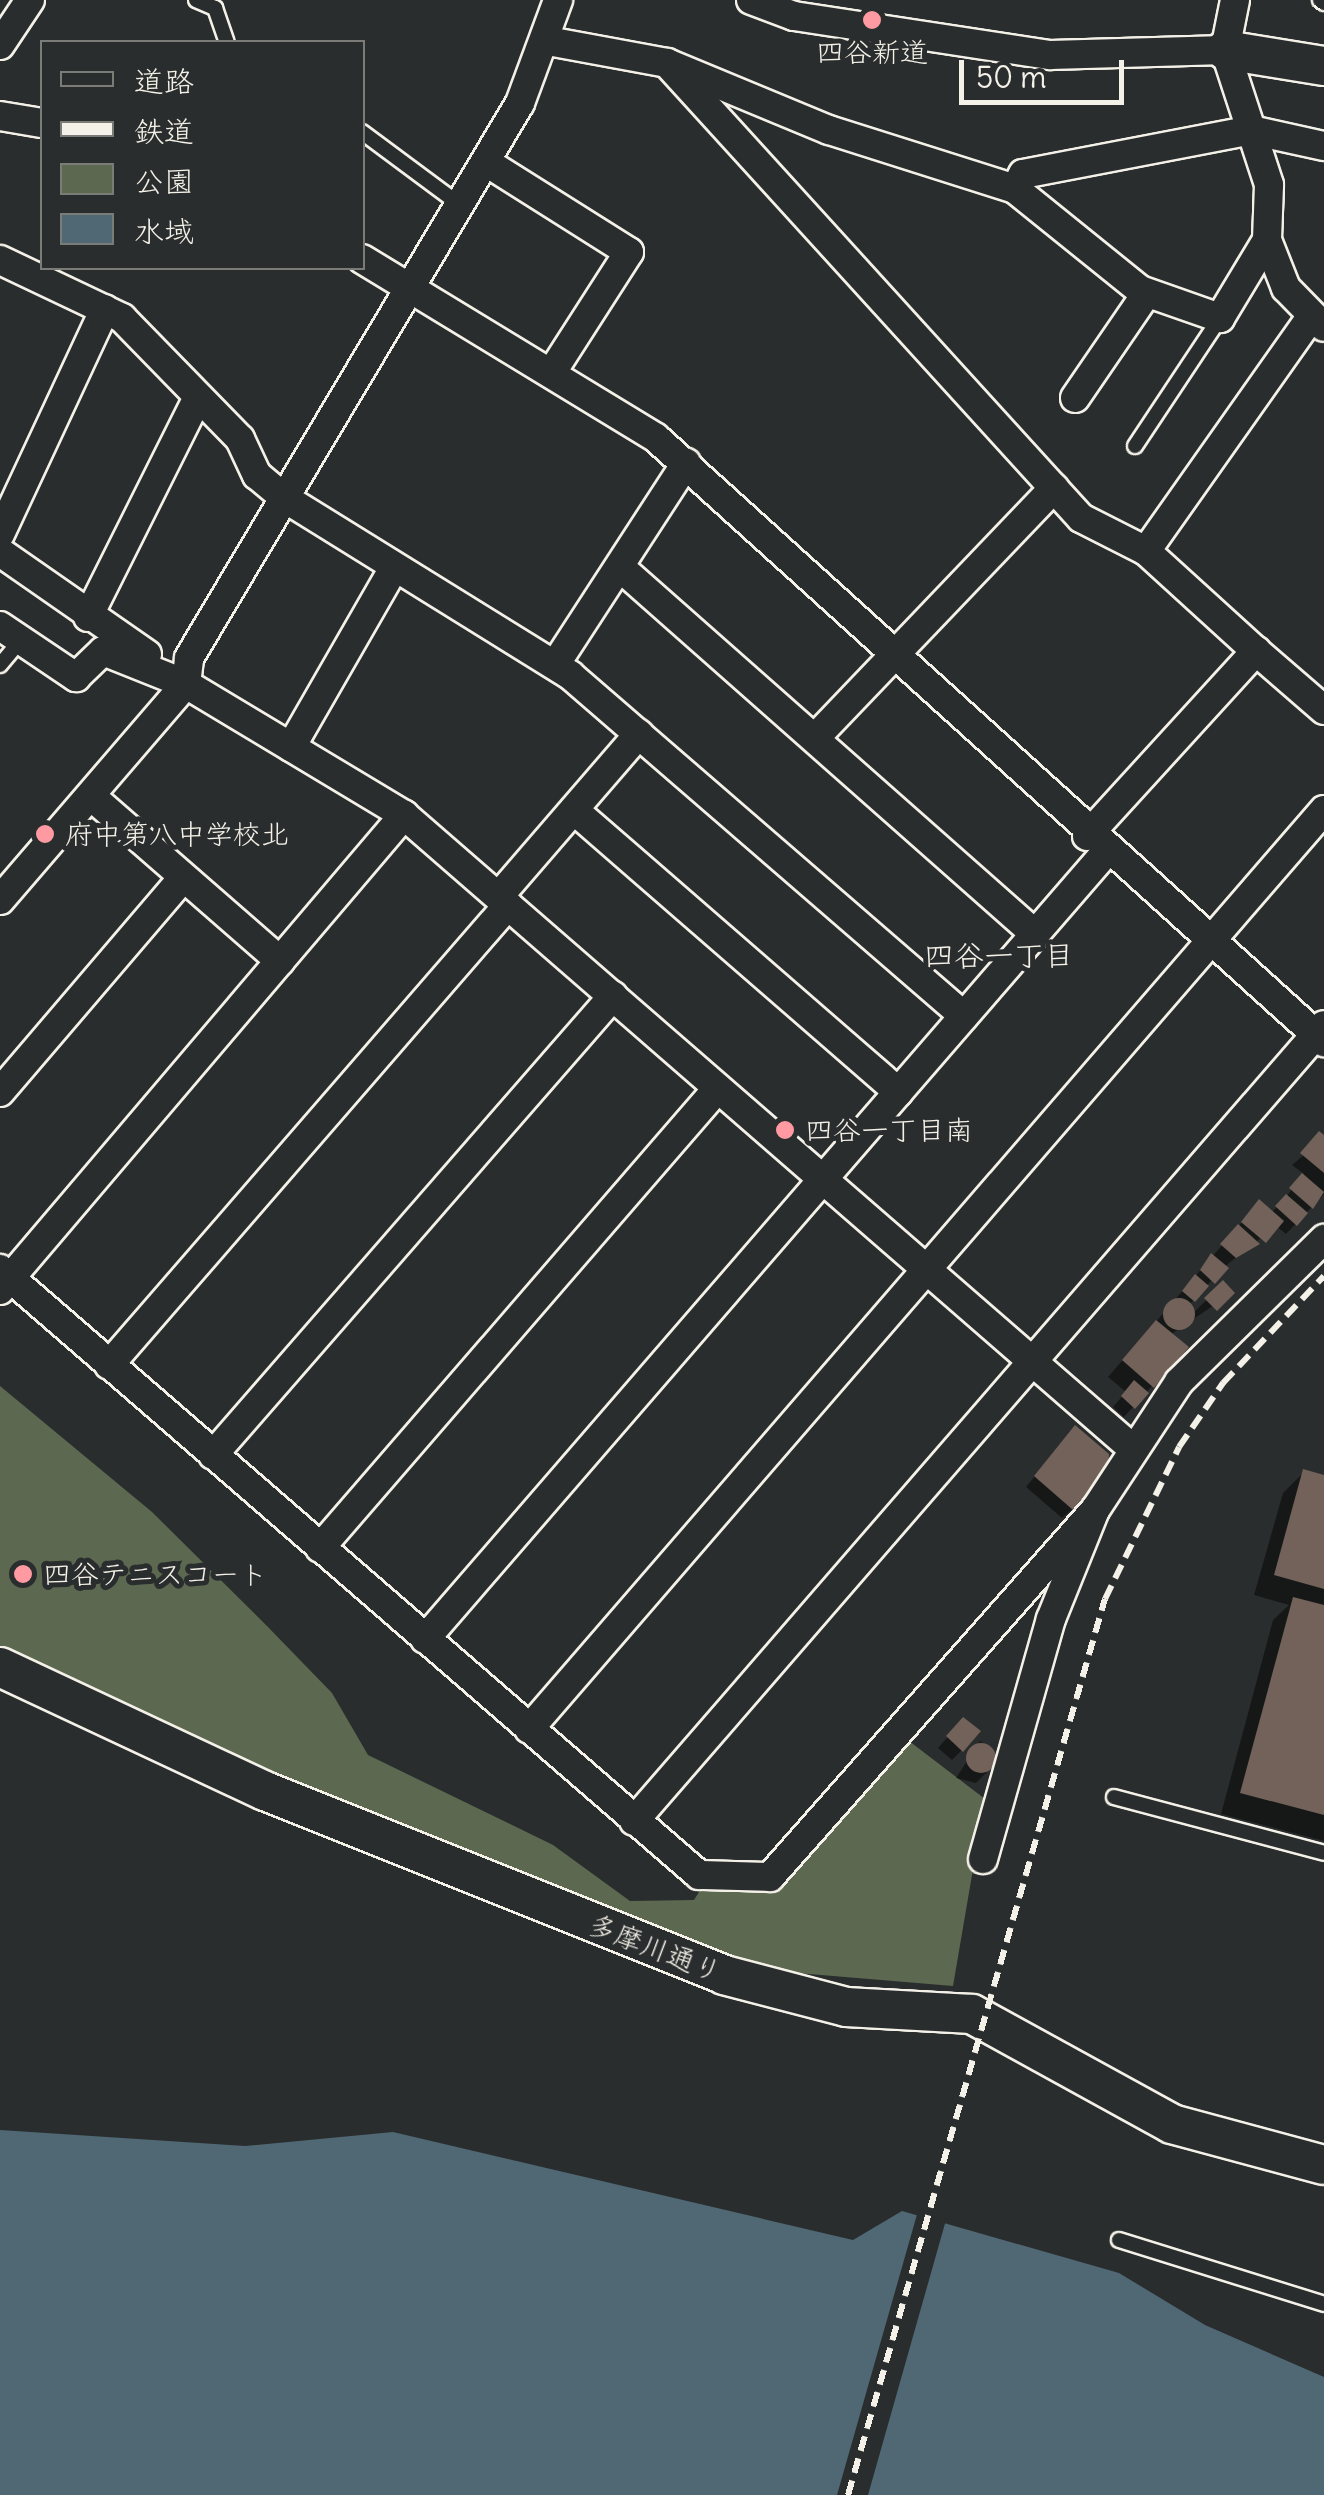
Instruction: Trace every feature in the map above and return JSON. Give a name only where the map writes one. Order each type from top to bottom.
[{"type":"street","points":[[0,45],[30,0]]},
{"type":"street","points":[[0,900],[91,796],[184,680],[282,498],[486,162],[548,41],[558,0]]},
{"type":"street","points":[[751,0],[794,16],[1050,56],[1225,50],[1324,66]]},
{"type":"street","points":[[1146,551],[1318,322],[1286,288],[1267,240],[1270,185],[1225,50],[1235,0]]},
{"type":"street","points":[[548,41],[667,63],[829,130],[1015,189],[1147,293],[1220,318],[1267,240]]},
{"type":"street","points":[[667,63],[1081,518],[1146,551],[1324,710]]},
{"type":"street","points":[[0,116],[40,123]]},
{"type":"street","points":[[1015,189],[1023,174],[1251,130],[1324,146]]},
{"type":"street","points":[[486,162],[629,252],[552,372]]},
{"type":"street","points":[[0,260],[105,309],[198,396],[282,498],[555,665],[964,1016]]},
{"type":"street","points":[[365,261],[552,372],[686,463],[1096,844],[1321,1034],[634,1821]]},
{"type":"street","points":[[1075,398],[1147,293]]},
{"type":"street","points":[[0,534],[105,309]]},
{"type":"street","points":[[88,617],[198,396]]},
{"type":"street","points":[[555,665],[686,463]]},
{"type":"street","points":[[815,738],[1054,488]]},
{"type":"street","points":[[0,552],[88,617],[184,680],[404,814],[1133,1449]]},
{"type":"street","points":[[291,747],[394,568]]},
{"type":"street","points":[[621,568],[1035,934]]},
{"type":"street","points":[[10,633],[76,677],[103,652],[184,680]]},
{"type":"street","points":[[426,1639],[1035,934],[1096,844],[1256,651]]},
{"type":"street","points":[[110,1365],[639,734]]},
{"type":"street","points":[[91,796],[280,961]]},
{"type":"street","points":[[574,810],[898,1092]]},
{"type":"street","points":[[530,1729],[1324,810]]},
{"type":"street","points":[[404,814],[3,1279],[110,1365],[698,1875],[770,1877],[1095,1510]]},
{"type":"street","points":[[0,1092],[182,879]]},
{"type":"street","points":[[214,1455],[613,996]]},
{"type":"street","points":[[320,1548],[718,1088]]},
{"type":"street","points":[[983,1860],[1050,1619],[1095,1510],[1133,1449],[1226,1327],[1324,1240]]},
{"type":"street","name":"多摩川通り","points":[[0,1667],[264,1791],[724,1975],[846,2008],[972,2014],[1155,2116],[1324,2165]]},
{"type":"lane","points":[[196,0],[215,8],[226,40]]},
{"type":"lane","points":[[365,134],[459,204]]},
{"type":"lane","points":[[1135,446],[1220,318]]},
{"type":"lane","points":[[0,664],[10,633]]},
{"type":"lane","points":[[1114,1797],[1324,1853]]},
{"type":"lane","points":[[1120,2240],[1324,2304]]},
{"type":"green space","points":[[0,1386],[152,1512],[266,1625],[332,1693],[368,1755],[553,1845],[630,1901],[694,1900],[704,1884],[772,1885],[790,1875],[909,1741],[985,1799],[953,1986],[785,1972],[693,1943],[355,1812],[0,1646]]},
{"type":"water","points":[[0,2130],[245,2146],[393,2132],[853,2240],[902,2211],[1119,2273],[1205,2325],[1324,2377],[1324,2495],[0,2495]]},
{"type":"pier","points":[[918,2211],[946,2220],[868,2495],[837,2495]]},
{"type":"building","points":[[1319,1131],[1324,1135],[1324,1173],[1300,1153]]},
{"type":"building","points":[[1302,1173],[1324,1192],[1313,1209],[1289,1188]]},
{"type":"building","points":[[1286,1194],[1308,1213],[1297,1226],[1275,1206]]},
{"type":"building","points":[[1259,1199],[1284,1221],[1266,1243],[1241,1222]]},
{"type":"building","points":[[1238,1224],[1260,1244],[1236,1258],[1220,1244]]},
{"type":"building","points":[[1211,1253],[1229,1268],[1215,1284],[1200,1270]]},
{"type":"building","points":[[1195,1274],[1209,1286],[1195,1302],[1182,1291]]},
{"type":"building","points":[[1223,1280],[1235,1293],[1217,1311],[1204,1298]]},
{"type":"building","points":[[1179,1298],[1190,1303],[1195,1314],[1190,1325],[1179,1330],[1168,1325],[1163,1314],[1168,1303]]},
{"type":"building","points":[[1156,1320],[1189,1347],[1154,1388],[1122,1360]]},
{"type":"building","points":[[1134,1380],[1149,1393],[1135,1409],[1121,1396]]},
{"type":"building","points":[[1075,1425],[1109,1454],[1108,1469],[1073,1510],[1034,1476]]},
{"type":"building","points":[[1303,1469],[1324,1475],[1324,1589],[1274,1575]]},
{"type":"building","points":[[1293,1597],[1324,1605],[1324,1815],[1240,1793]]},
{"type":"building","points":[[963,1717],[981,1731],[963,1752],[946,1736]]},
{"type":"building","points":[[981,1743],[995,1752],[996,1758],[987,1772],[981,1773],[967,1764],[966,1758],[975,1744]]},
{"type":"railway","points":[[848,2495],[1105,1599],[1179,1447],[1223,1383],[1324,1276]]},
{"type":"place","name":"四谷新道","points":[[872,20]]},
{"type":"place","name":"府中第八中学校北","points":[[45,834]]},
{"type":"place","name":"四谷一丁目南","points":[[785,1130]]},
{"type":"place","name":"四谷テニスコート","points":[[23,1574]]},
{"type":"district","name":"四谷一丁目","points":[[999,955]]}]
